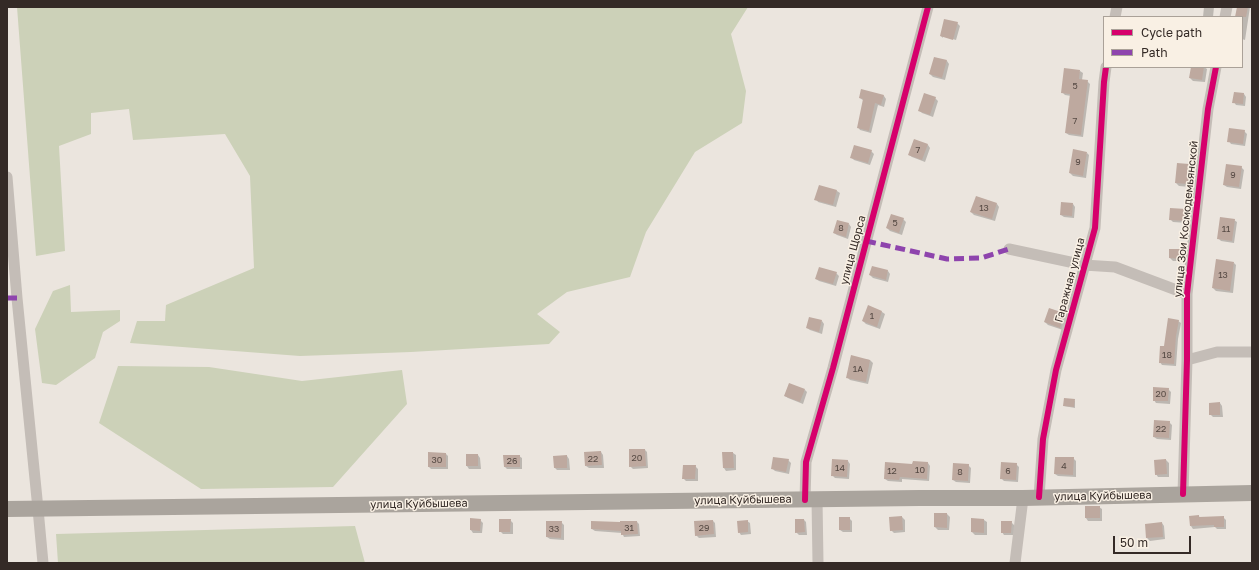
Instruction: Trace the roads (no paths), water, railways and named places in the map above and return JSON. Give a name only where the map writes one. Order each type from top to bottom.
[{"type":"highway","name":"улица Куйбышева","points":[[7,509],[1023,498],[1252,493]]},
{"type":"street","name":"улица Щорса","points":[[818,563],[806,462],[835,360],[928,7]]},
{"type":"street","name":"Гаражная улица","points":[[1040,497],[1043,439],[1056,370],[1095,228],[1106,68]]},
{"type":"street","name":"улица Зои Космодемьянской","points":[[1183,494],[1187,360],[1187,294],[1208,109],[1216,68]]},
{"type":"street","points":[[7,177],[17,298],[43,563]]},
{"type":"street","points":[[1009,249],[1084,265],[1115,267],[1187,294]]},
{"type":"street","points":[[1187,360],[1217,352],[1252,352]]},
{"type":"street","points":[[1015,563],[1023,498]]}]
